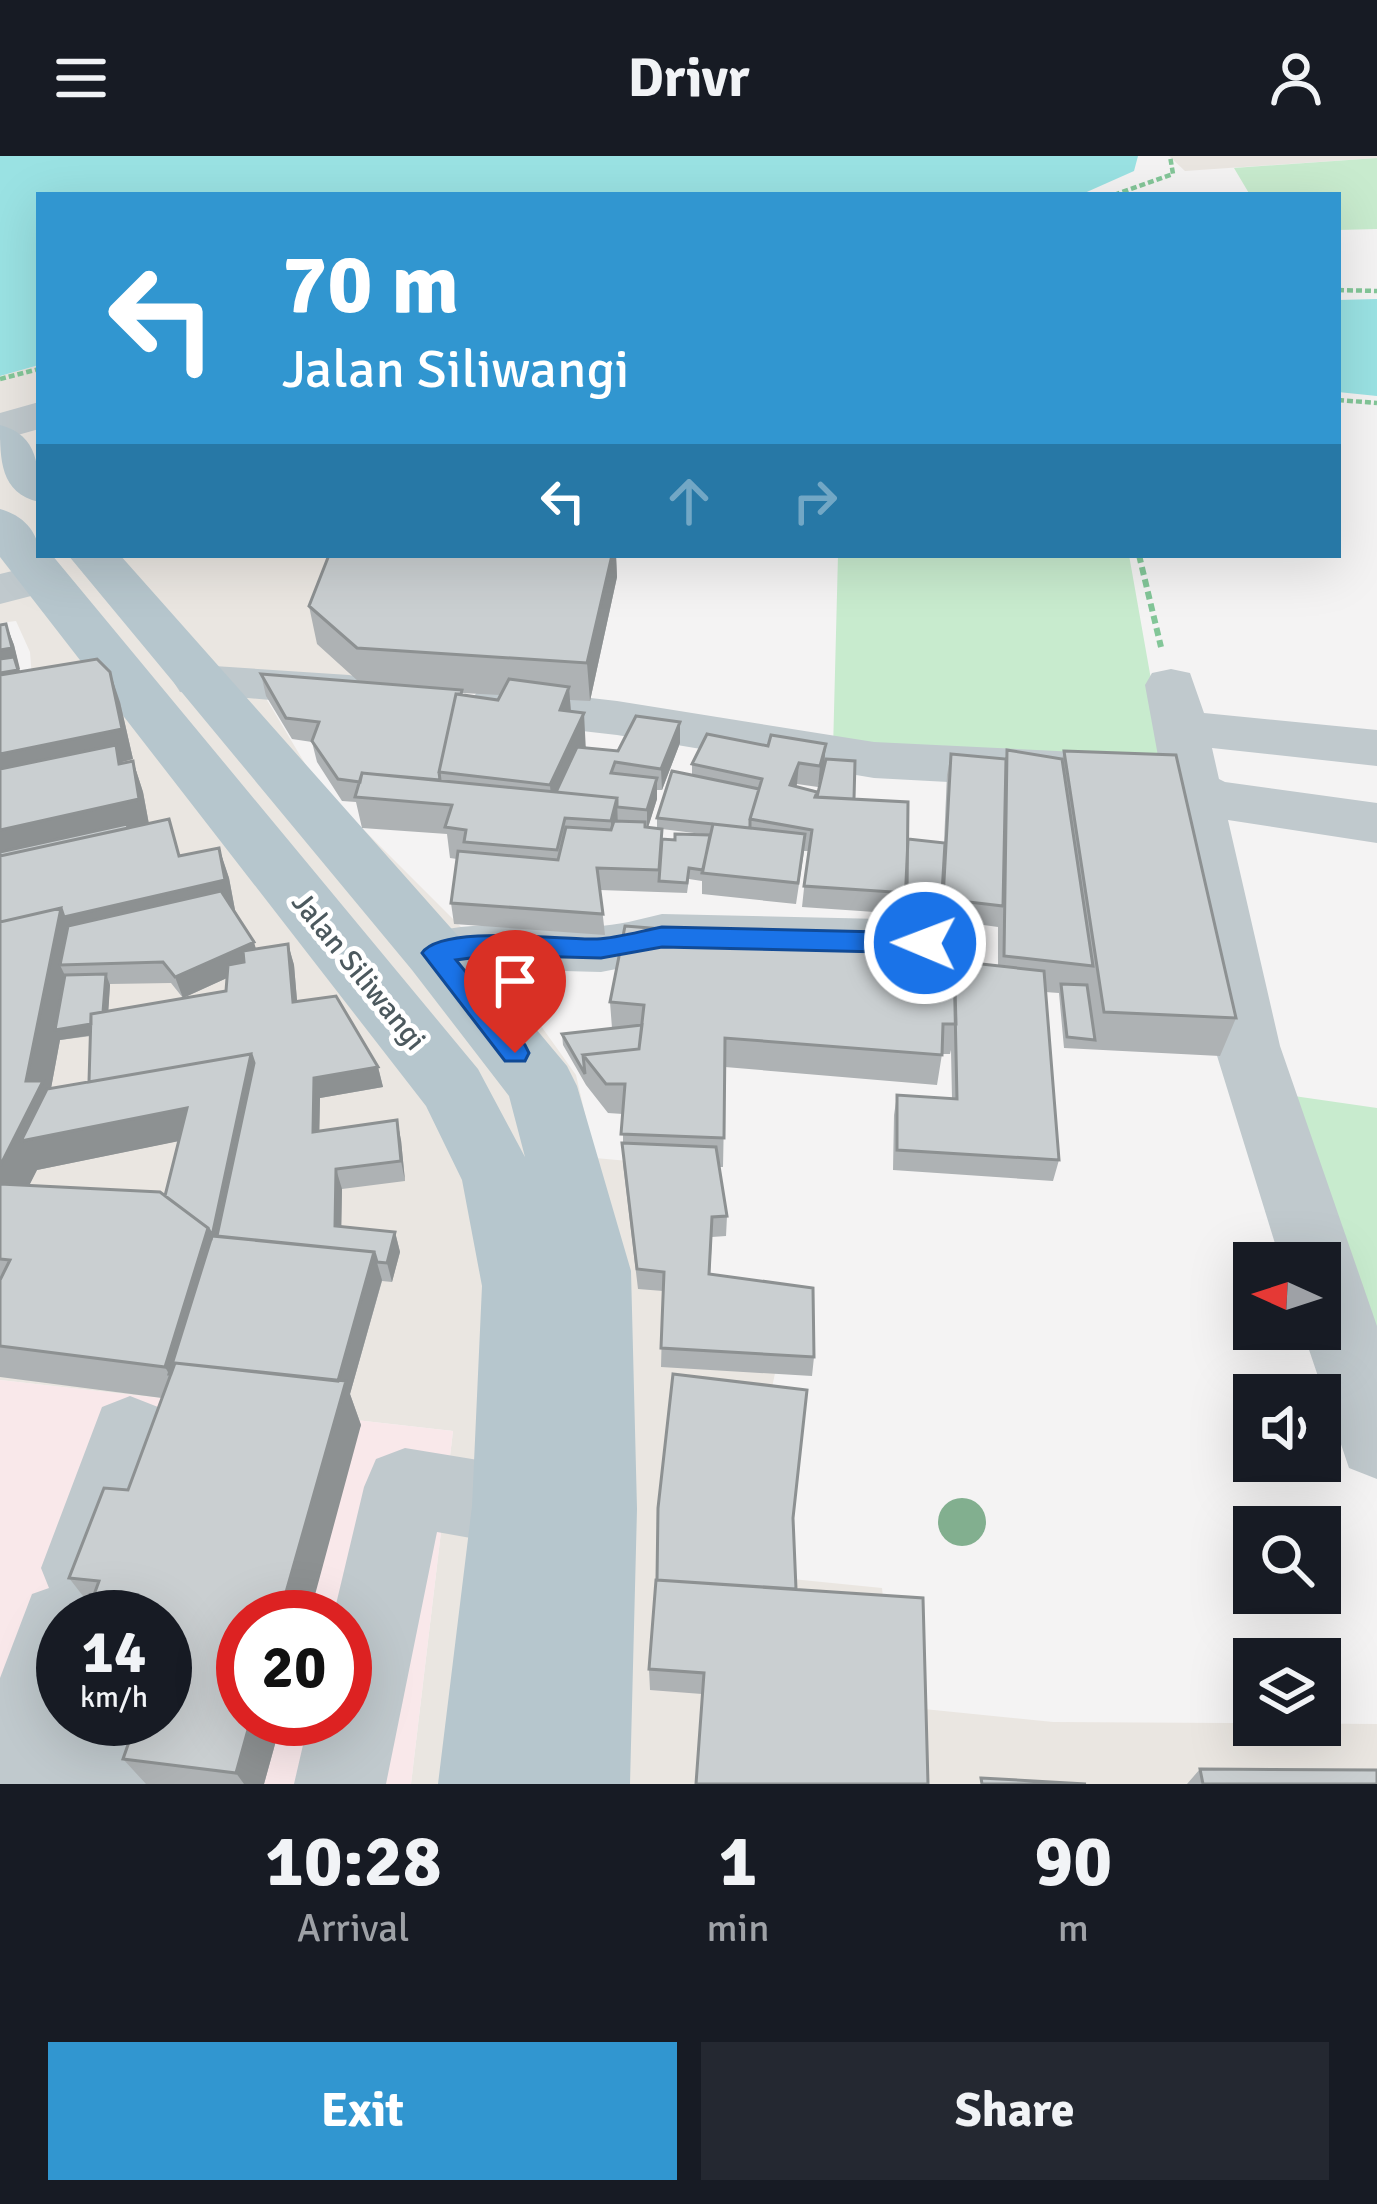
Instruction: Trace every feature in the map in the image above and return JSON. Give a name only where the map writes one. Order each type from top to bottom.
[{"type":"main road","points":[[0,439],[36,484]]},
{"type":"main road","name":"Jalan Siliwangi","points":[[34,561],[454,1089],[499,1180],[554,1508],[581,1784]]},
{"type":"main road","name":"Jalan Siliwangi","points":[[133,687],[435,953],[542,1087],[592,1271],[554,1508],[487,1784]]},
{"type":"street","points":[[0,427],[36,416]]},
{"type":"street","points":[[133,687],[412,696],[617,718],[874,760],[1161,776],[1214,799],[1377,823]]},
{"type":"street","points":[[1311,1242],[1247,1046],[1176,706],[1377,748]]},
{"type":"street","points":[[435,953],[493,946],[601,949],[662,937],[925,943]]},
{"type":"street","points":[[1341,1332],[1377,1441]]},
{"type":"street","points":[[75,1590],[130,1434]]},
{"type":"street","points":[[340,1784],[405,1487],[554,1508]]},
{"type":"street","points":[[82,1746],[135,1784]]},
{"type":"street","points":[[0,1770],[21,1784]]},
{"type":"path","points":[[1122,192],[1173,173],[1170,156]]},
{"type":"path","points":[[1341,290],[1377,290]]},
{"type":"path","points":[[0,379],[36,370]]},
{"type":"path","points":[[1341,400],[1377,403]]},
{"type":"path","points":[[1140,558],[1176,706]]},
{"type":"shaded area","points":[[1169,156],[1377,156],[1377,158],[1185,171]]},
{"type":"shaded area","points":[[36,366],[36,558],[421,558],[572,695],[249,670],[316,782],[494,960],[576,1075],[595,1158],[684,1166],[727,1356],[778,1359],[733,1573],[882,1588],[894,1706],[1053,1722],[1233,1723],[1233,1746],[1341,1746],[1341,1724],[1377,1724],[1377,1784],[411,1784],[453,1431],[0,1380],[0,709],[34,704],[30,652],[16,621],[0,623],[0,376]]},
{"type":"shaded area","points":[[0,1380],[453,1431],[411,1784],[84,1784],[0,1726]]},
{"type":"green space","points":[[1377,158],[1377,229],[1341,230],[1341,192],[1248,192],[1234,168]]},
{"type":"green space","points":[[838,558],[1130,558],[1172,798],[833,750]]},
{"type":"green space","points":[[1287,1095],[1377,1108],[1377,1429],[1341,1295],[1341,1242],[1327,1242]]},
{"type":"water","points":[[0,156],[1138,156],[1134,171],[1087,192],[36,192],[36,366],[0,376]]},
{"type":"water","points":[[1377,299],[1377,396],[1341,392],[1341,300]]},
{"type":"building","points":[[328,558],[611,558],[587,663],[357,648],[309,606]]},
{"type":"building","points":[[6,624],[12,648],[0,650],[0,625]]},
{"type":"building","points":[[14,657],[18,670],[0,673],[0,659]]},
{"type":"building","points":[[97,659],[110,672],[122,729],[0,754],[0,675]]},
{"type":"building","points":[[261,674],[462,690],[456,694],[440,780],[362,773],[360,782],[338,779],[312,741],[319,722],[286,718]]},
{"type":"building","points":[[509,679],[569,687],[560,710],[584,713],[550,785],[439,772],[456,694],[498,700]]},
{"type":"building","points":[[636,716],[680,722],[661,769],[615,762],[611,773],[657,778],[647,810],[617,807],[617,798],[556,792],[577,747],[618,751]]},
{"type":"building","points":[[707,734],[768,746],[771,735],[826,744],[820,766],[799,763],[790,785],[817,792],[815,797],[908,802],[907,893],[804,886],[812,830],[750,819],[762,779],[692,764]]},
{"type":"building","points":[[116,745],[119,764],[133,761],[139,799],[0,830],[0,769]]},
{"type":"building","points":[[1007,750],[1062,759],[1093,966],[1004,956]]},
{"type":"building","points":[[1064,751],[1176,755],[1236,1018],[1104,1012]]},
{"type":"building","points":[[951,754],[1006,759],[1003,906],[943,899]]},
{"type":"building","points":[[826,759],[855,761],[854,799],[817,797]]},
{"type":"building","points":[[672,771],[759,789],[750,828],[657,818]]},
{"type":"building","points":[[362,773],[617,798],[611,821],[565,818],[557,850],[464,842],[466,830],[445,827],[452,805],[355,797]]},
{"type":"building","points":[[169,819],[179,856],[219,848],[225,880],[64,917],[61,908],[0,922],[0,856]]},
{"type":"building","points":[[614,821],[645,822],[645,827],[662,829],[659,870],[597,868],[603,914],[451,903],[458,851],[558,860],[566,827],[611,830]]},
{"type":"building","points":[[127,824],[128,828],[0,856],[0,852]]},
{"type":"building","points":[[713,824],[805,834],[798,883],[702,873]]},
{"type":"building","points":[[675,834],[710,835],[703,870],[689,868],[687,883],[659,881],[662,839],[675,840]]},
{"type":"building","points":[[908,839],[945,843],[941,910],[905,904]]},
{"type":"building","points":[[221,891],[254,942],[175,977],[163,962],[60,965],[68,926]]},
{"type":"building","points":[[61,908],[26,1081],[43,1081],[0,1166],[0,922]]},
{"type":"building","points":[[625,926],[954,952],[956,1024],[943,1024],[942,1055],[725,1038],[724,1138],[621,1134],[625,1084],[606,1084],[583,1055],[639,1049],[644,1005],[610,1002]]},
{"type":"building","points":[[288,944],[293,1002],[336,996],[378,1067],[314,1078],[313,1132],[397,1120],[401,1161],[336,1169],[335,1226],[395,1232],[387,1263],[377,1262],[374,1252],[217,1236],[254,1063],[251,1054],[89,1082],[91,1014],[226,991],[228,965],[244,962],[243,951]]},
{"type":"building","points":[[954,961],[1044,971],[1059,1160],[897,1150],[897,1095],[957,1099]]},
{"type":"building","points":[[106,974],[103,1012],[91,1014],[91,1024],[55,1030],[65,975]]},
{"type":"building","points":[[1061,984],[1087,985],[1095,1040],[1067,1037]]},
{"type":"building","points":[[642,1025],[639,1049],[583,1055],[585,1074],[562,1034]]},
{"type":"building","points":[[251,1054],[212,1236],[165,1196],[187,1108],[21,1141],[47,1089]]},
{"type":"building","points":[[622,1143],[716,1147],[727,1216],[712,1217],[709,1274],[813,1288],[814,1357],[661,1348],[664,1272],[637,1269]]},
{"type":"building","points":[[0,1184],[160,1192],[208,1228],[165,1367],[0,1346],[0,1280],[10,1260],[0,1259]]},
{"type":"building","points":[[212,1236],[374,1252],[338,1381],[175,1363],[169,1374]]},
{"type":"building","points":[[175,1363],[346,1381],[287,1590],[216,1590],[216,1746],[244,1746],[236,1773],[123,1759],[128,1746],[192,1746],[192,1590],[96,1590],[99,1581],[69,1578],[104,1488],[128,1490]]},
{"type":"building","points":[[673,1374],[807,1390],[793,1518],[796,1589],[657,1580],[658,1508]]},
{"type":"building","points":[[656,1580],[923,1598],[928,1784],[696,1784],[704,1673],[649,1669]]},
{"type":"building","points":[[1200,1769],[1377,1770],[1377,1784],[1203,1784]]},
{"type":"building","points":[[981,1778],[1086,1784],[982,1784]]},
{"type":"route","points":[[515,1053],[435,953],[493,946],[601,949],[662,937],[925,943]]}]
